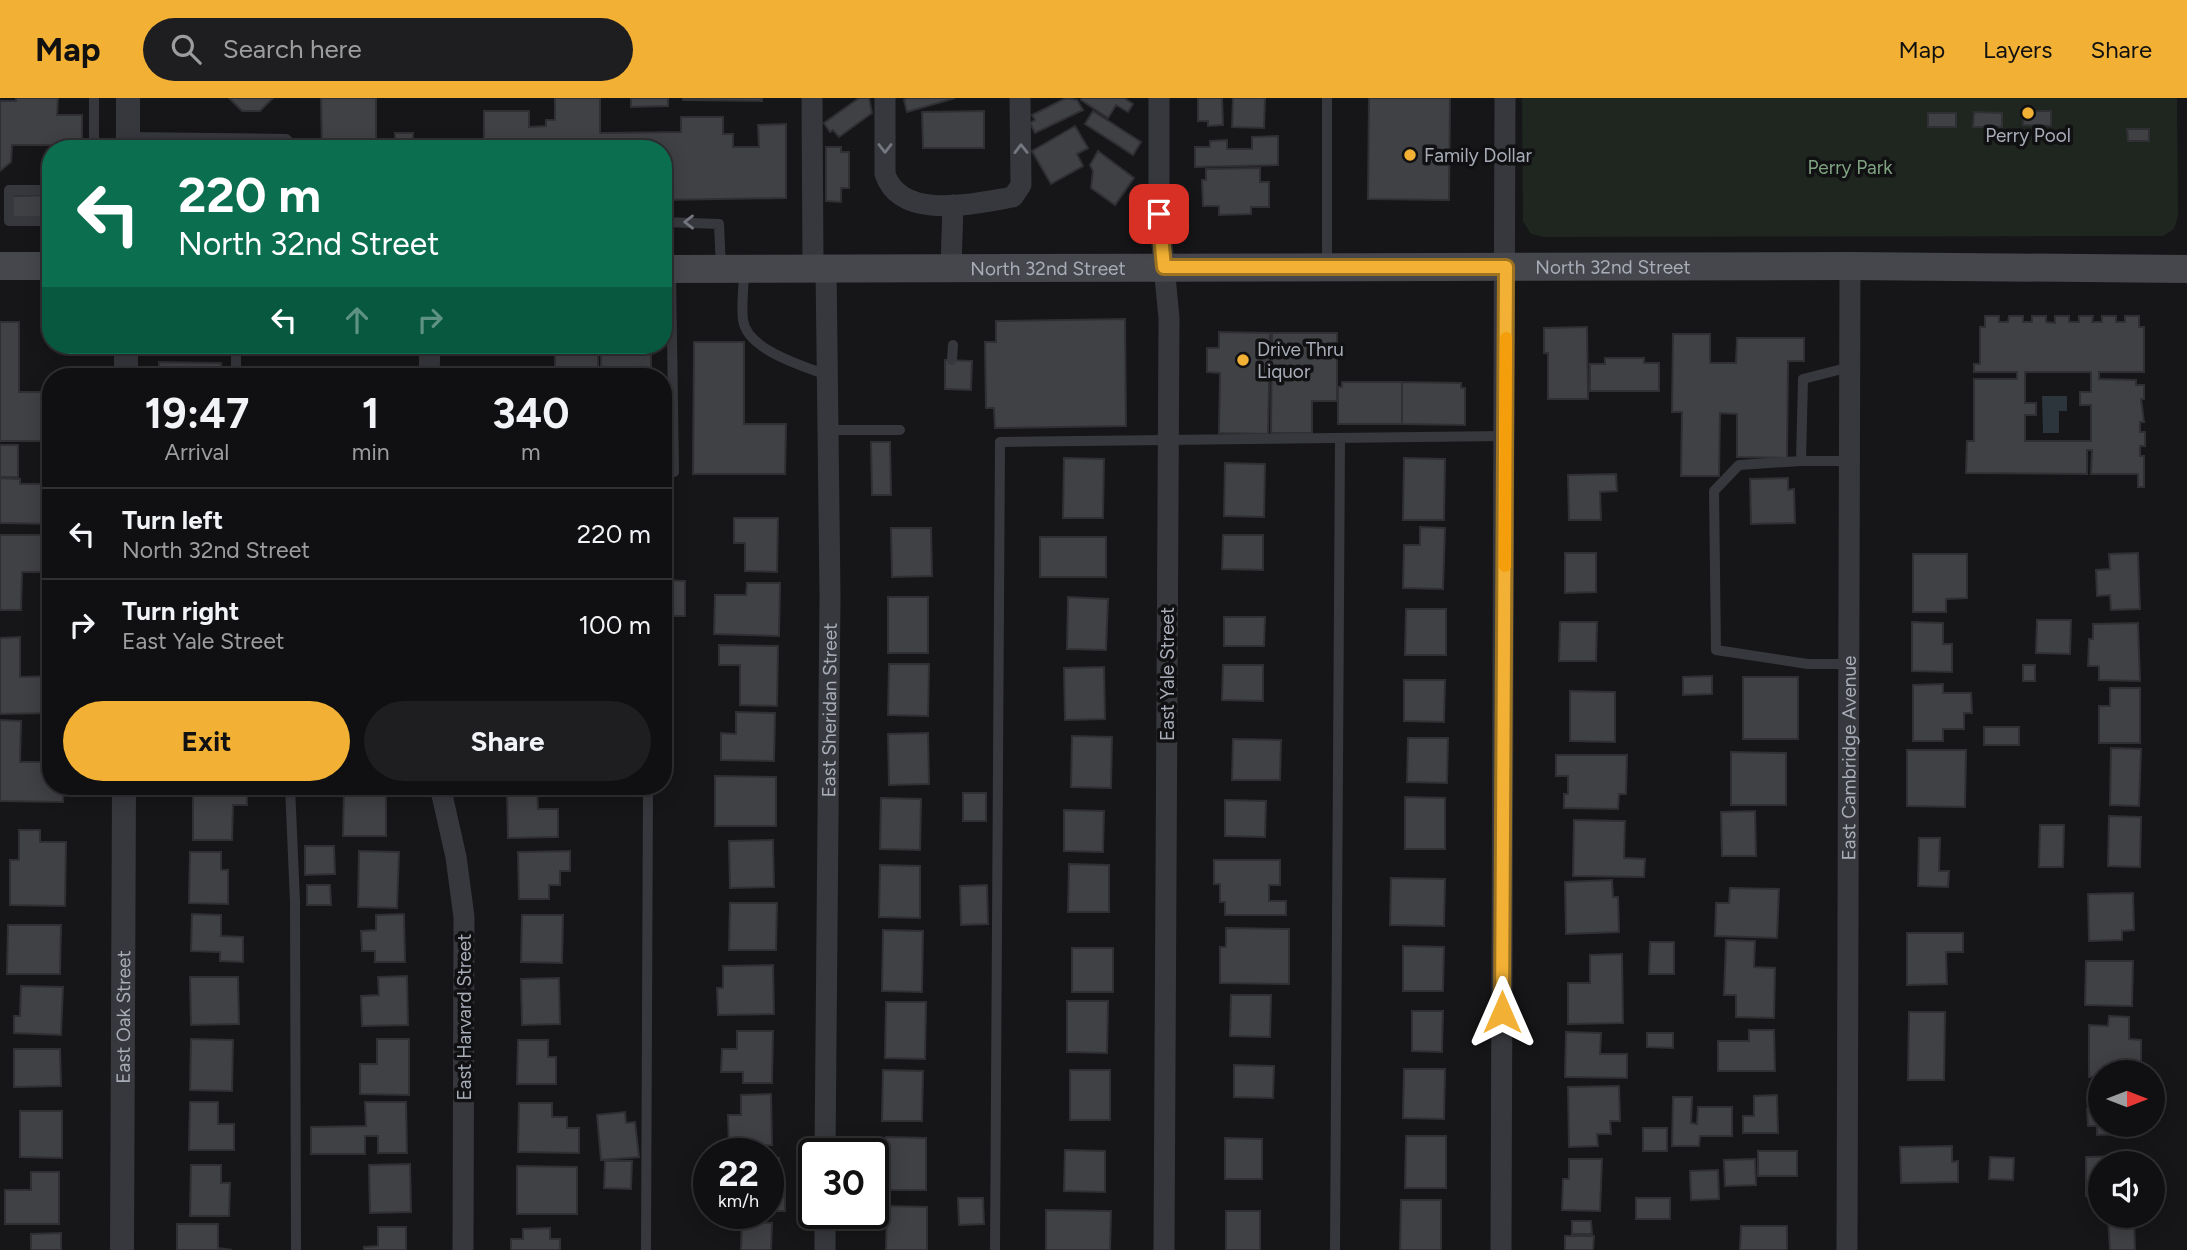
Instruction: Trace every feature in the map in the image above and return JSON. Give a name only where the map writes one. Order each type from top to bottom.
[{"type":"main road","points":[[0,266],[42,266]]},
{"type":"main road","name":"North 32nd Street","points":[[672,269],[819,266],[1850,266],[2187,269]]},
{"type":"street","points":[[128,98],[128,140]]},
{"type":"street","name":"East Sheridan Street","points":[[812,98],[828,430],[830,596],[825,1138]]},
{"type":"street","points":[[885,98],[885,174],[888,185],[896,194],[925,204],[953,205],[1013,197],[1018,192],[1021,185],[1020,98]]},
{"type":"street","name":"East Yale Street","points":[[1159,98],[1159,214],[1169,318],[1164,1250]]},
{"type":"street","points":[[1501,1250],[1505,98]]},
{"type":"street","points":[[951,267],[953,205]]},
{"type":"street","name":"East Cambridge Avenue","points":[[1847,1250],[1850,266]]},
{"type":"street","name":"East Oak Street","points":[[122,1250],[124,795]]},
{"type":"street","name":"East Harvard Street","points":[[442,795],[456,857],[464,917],[463,1250]]},
{"type":"street","points":[[825,1229],[825,1250]]},
{"type":"lane","points":[[94,98],[94,140]]},
{"type":"lane","points":[[1326,98],[1326,267]]},
{"type":"lane","points":[[266,140],[287,140]]},
{"type":"lane","points":[[42,191],[26,193],[9,190],[9,221],[42,222]]},
{"type":"lane","points":[[672,222],[719,224],[733,268],[746,329],[764,348],[827,375]]},
{"type":"lane","points":[[952,360],[953,345]]},
{"type":"lane","points":[[1801,461],[1803,379],[1850,367]]},
{"type":"lane","points":[[672,413],[674,471]]},
{"type":"lane","points":[[828,430],[900,430]]},
{"type":"lane","points":[[995,1250],[1000,442],[1505,436]]},
{"type":"lane","points":[[1335,1250],[1340,439]]},
{"type":"lane","points":[[1849,461],[1739,465],[1714,491],[1716,650],[1808,664],[1849,664]]},
{"type":"lane","points":[[290,795],[295,902],[296,1250]]},
{"type":"lane","points":[[646,1250],[648,795]]},
{"type":"green space","name":"Perry Park","points":[[1522,98],[2177,98],[2178,216],[2174,229],[2163,236],[1545,237],[1531,234],[1523,221]]},
{"type":"shaded area","points":[[2042,396],[2067,396],[2067,411],[2059,411],[2059,433],[2043,433]]},
{"type":"building","points":[[16,98],[58,98],[57,115],[82,115],[82,140],[42,140],[42,145],[12,145],[11,162],[0,171],[0,101],[16,101]]},
{"type":"building","points":[[229,98],[273,98],[260,111],[242,111]]},
{"type":"building","points":[[321,98],[376,98],[376,140],[322,140]]},
{"type":"building","points":[[555,98],[600,98],[600,133],[681,132],[681,117],[723,117],[723,134],[733,134],[733,147],[759,147],[758,125],[786,124],[786,198],[672,200],[672,140],[484,140],[484,111],[529,111],[529,127],[546,126],[546,120],[555,120]]},
{"type":"building","points":[[631,98],[668,98],[668,106],[631,107]]},
{"type":"building","points":[[762,98],[762,101],[683,100]]},
{"type":"building","points":[[859,98],[869,98],[872,113],[839,137],[833,130],[830,132],[824,123]]},
{"type":"building","points":[[907,98],[955,98],[907,112],[904,100]]},
{"type":"building","points":[[1066,98],[1077,100],[1083,110],[1035,133],[1030,123],[1035,120],[1032,115]]},
{"type":"building","points":[[1124,98],[1133,104],[1128,112],[1116,105],[1108,118],[1081,100]]},
{"type":"building","points":[[1198,98],[1222,98],[1223,125],[1208,126],[1208,121],[1198,121]]},
{"type":"building","points":[[1233,98],[1265,98],[1264,128],[1232,127]]},
{"type":"building","points":[[1369,98],[1450,98],[1449,200],[1368,199]]},
{"type":"building","points":[[984,111],[984,148],[923,148],[922,112]]},
{"type":"building","points":[[1093,111],[1141,142],[1133,155],[1085,124]]},
{"type":"building","points":[[2023,111],[2051,111],[2051,126],[2023,125]]},
{"type":"building","points":[[1974,112],[2002,113],[2002,127],[1973,127]]},
{"type":"building","points":[[1928,113],[1956,113],[1956,127],[1928,127]]},
{"type":"building","points":[[1075,126],[1088,148],[1077,154],[1083,166],[1051,184],[1032,151]]},
{"type":"building","points":[[2127,129],[2149,129],[2149,141],[2128,141]]},
{"type":"building","points":[[395,133],[413,133],[413,140],[395,140]]},
{"type":"building","points":[[1278,136],[1278,165],[1195,167],[1195,147],[1210,147],[1210,141],[1227,140],[1227,149],[1252,149],[1252,137]]},
{"type":"building","points":[[826,147],[841,147],[841,152],[849,152],[849,188],[841,188],[841,202],[826,201]]},
{"type":"building","points":[[1098,151],[1134,178],[1115,205],[1091,188],[1093,171],[1090,165]]},
{"type":"building","points":[[1260,168],[1260,182],[1269,182],[1269,207],[1251,207],[1251,214],[1219,215],[1219,206],[1203,206],[1202,180],[1206,180],[1206,169]]},
{"type":"building","points":[[42,195],[42,217],[13,218],[13,196]]},
{"type":"building","points":[[1985,316],[1999,316],[1999,322],[2008,322],[2009,316],[2023,316],[2023,322],[2032,322],[2032,316],[2046,316],[2046,322],[2055,323],[2055,316],[2069,316],[2069,322],[2079,322],[2079,316],[2093,316],[2092,322],[2102,322],[2102,316],[2116,316],[2116,322],[2125,322],[2125,316],[2139,316],[2139,327],[2144,327],[2144,372],[2099,372],[2099,379],[2136,380],[2136,385],[2144,385],[2144,399],[2141,399],[2144,422],[2140,422],[2140,432],[2145,432],[2145,446],[2140,446],[2140,456],[2144,456],[2144,487],[2138,487],[2138,474],[2091,474],[2092,450],[2087,450],[2087,474],[1966,473],[1967,441],[1974,441],[1974,379],[2017,379],[2017,372],[1974,372],[1974,364],[1980,364],[1980,327],[1985,327]],"holes":[[[2025,372],[2091,372],[2091,392],[2080,392],[2080,405],[2091,405],[2091,441],[2025,441],[2025,415],[2036,415],[2036,403],[2025,403]]]},
{"type":"building","points":[[1125,319],[1126,426],[995,428],[994,408],[986,408],[985,342],[996,342],[996,321]]},
{"type":"building","points":[[0,322],[19,322],[19,392],[42,392],[42,441],[0,441]]},
{"type":"building","points":[[1587,327],[1588,399],[1548,399],[1548,353],[1544,353],[1544,328]]},
{"type":"building","points":[[1219,332],[1270,333],[1268,434],[1219,433],[1220,373],[1207,372],[1207,348],[1219,348]]},
{"type":"building","points":[[1272,333],[1337,333],[1337,401],[1312,401],[1312,433],[1271,433]]},
{"type":"building","points":[[1673,334],[1710,334],[1710,363],[1736,363],[1737,338],[1804,338],[1804,361],[1788,361],[1787,458],[1737,457],[1737,414],[1720,413],[1719,476],[1681,476],[1682,412],[1672,412]]},
{"type":"building","points":[[694,342],[744,342],[744,424],[786,424],[785,474],[693,474]]},
{"type":"building","points":[[555,354],[598,354],[598,368],[555,368]]},
{"type":"building","points":[[601,354],[651,354],[651,368],[601,368]]},
{"type":"building","points":[[1605,358],[1644,358],[1644,363],[1659,363],[1659,391],[1590,391],[1590,364],[1605,364]]},
{"type":"building","points":[[945,360],[972,361],[971,390],[945,389]]},
{"type":"building","points":[[159,362],[221,363],[221,368],[159,368]]},
{"type":"building","points":[[1342,382],[1402,382],[1402,424],[1338,424],[1338,387],[1342,387]]},
{"type":"building","points":[[1402,382],[1461,383],[1461,388],[1465,388],[1465,425],[1402,424]]},
{"type":"building","points":[[871,442],[890,442],[891,495],[872,495]]},
{"type":"building","points":[[0,445],[18,445],[18,477],[0,477]]},
{"type":"building","points":[[1064,458],[1104,459],[1103,518],[1063,518]]},
{"type":"building","points":[[1404,458],[1445,459],[1444,520],[1403,520]]},
{"type":"building","points":[[1225,463],[1265,464],[1264,517],[1224,516]]},
{"type":"building","points":[[1616,474],[1617,491],[1600,492],[1601,520],[1569,520],[1568,475]]},
{"type":"building","points":[[0,478],[20,479],[20,484],[42,484],[42,524],[0,523]]},
{"type":"building","points":[[1788,478],[1788,490],[1794,489],[1795,523],[1751,524],[1750,479]]},
{"type":"building","points":[[734,518],[778,518],[777,572],[745,571],[745,543],[734,543]]},
{"type":"building","points":[[1420,527],[1445,528],[1443,589],[1403,588],[1404,545],[1420,545]]},
{"type":"building","points":[[891,528],[931,528],[932,576],[892,577]]},
{"type":"building","points":[[0,535],[42,535],[42,572],[22,572],[21,610],[0,610]]},
{"type":"building","points":[[1223,535],[1263,535],[1263,570],[1222,569]]},
{"type":"building","points":[[1040,537],[1106,537],[1106,577],[1040,577]]},
{"type":"building","points":[[1565,553],[1596,553],[1596,592],[1565,593]]},
{"type":"building","points":[[2138,553],[2140,609],[2111,610],[2110,595],[2097,596],[2096,570],[2110,569],[2109,554]]},
{"type":"building","points":[[1913,554],[1967,554],[1967,598],[1946,599],[1946,612],[1913,612]]},
{"type":"building","points":[[672,580],[685,581],[685,616],[672,616]]},
{"type":"building","points":[[747,583],[780,583],[779,636],[714,634],[715,595],[746,595]]},
{"type":"building","points":[[888,597],[928,597],[928,653],[888,653]]},
{"type":"building","points":[[1068,597],[1108,599],[1106,650],[1067,649]]},
{"type":"building","points":[[1406,609],[1446,609],[1446,655],[1405,655]]},
{"type":"building","points":[[1224,617],[1265,617],[1264,646],[1224,646]]},
{"type":"building","points":[[2037,620],[2071,620],[2070,654],[2036,653]]},
{"type":"building","points":[[1560,622],[1597,622],[1596,661],[1559,661]]},
{"type":"building","points":[[1912,622],[1943,623],[1943,644],[1952,644],[1952,672],[1912,671]]},
{"type":"building","points":[[2138,623],[2140,681],[2099,680],[2099,666],[2088,666],[2089,639],[2093,639],[2093,624]]},
{"type":"building","points":[[20,637],[20,677],[42,676],[42,713],[0,714],[0,638]]},
{"type":"building","points":[[719,645],[778,646],[777,706],[740,705],[740,665],[719,665]]},
{"type":"building","points":[[889,664],[929,664],[928,716],[888,715]]},
{"type":"building","points":[[1223,665],[1263,665],[1263,701],[1222,700]]},
{"type":"building","points":[[2023,665],[2035,665],[2035,681],[2023,681]]},
{"type":"building","points":[[1104,667],[1105,719],[1065,720],[1064,668]]},
{"type":"building","points":[[1712,676],[1712,694],[1683,695],[1683,677]]},
{"type":"building","points":[[1743,677],[1798,677],[1798,739],[1743,739]]},
{"type":"building","points":[[1404,680],[1445,680],[1444,722],[1404,721]]},
{"type":"building","points":[[1943,684],[1943,693],[1971,693],[1972,713],[1964,713],[1964,729],[1943,729],[1943,741],[1913,741],[1913,685]]},
{"type":"building","points":[[2110,688],[2140,688],[2140,743],[2099,743],[2099,706],[2110,706]]},
{"type":"building","points":[[1570,691],[1615,692],[1615,742],[1570,741]]},
{"type":"building","points":[[736,712],[775,713],[774,761],[721,760],[721,733],[736,734]]},
{"type":"building","points":[[0,720],[21,721],[20,762],[42,762],[42,795],[63,795],[63,802],[0,801]]},
{"type":"building","points":[[1984,727],[2019,727],[2019,745],[1984,745]]},
{"type":"building","points":[[928,733],[929,784],[889,785],[888,734]]},
{"type":"building","points":[[1072,736],[1112,737],[1111,788],[1071,787]]},
{"type":"building","points":[[1408,738],[1448,738],[1447,783],[1407,782]]},
{"type":"building","points":[[1233,739],[1281,740],[1280,780],[1232,780]]},
{"type":"building","points":[[2111,748],[2141,749],[2139,806],[2110,805]]},
{"type":"building","points":[[1907,750],[1966,750],[1965,807],[1907,806]]},
{"type":"building","points":[[1731,752],[1786,753],[1786,805],[1731,805]]},
{"type":"building","points":[[1556,755],[1627,755],[1626,794],[1619,794],[1618,809],[1564,808],[1564,794],[1568,794],[1568,776],[1556,776]]},
{"type":"building","points":[[715,776],[776,777],[776,826],[715,826]]},
{"type":"building","points":[[963,793],[986,793],[986,821],[963,821]]},
{"type":"building","points":[[193,795],[247,795],[247,805],[233,805],[232,840],[193,840]]},
{"type":"building","points":[[344,795],[386,795],[386,836],[343,836]]},
{"type":"building","points":[[507,795],[537,795],[538,809],[558,809],[558,837],[508,838]]},
{"type":"building","points":[[1405,797],[1445,798],[1445,849],[1405,849]]},
{"type":"building","points":[[881,798],[921,799],[920,850],[880,849]]},
{"type":"building","points":[[1225,800],[1266,801],[1265,837],[1225,836]]},
{"type":"building","points":[[1064,810],[1104,811],[1103,852],[1064,851]]},
{"type":"building","points":[[1755,811],[1756,856],[1722,856],[1721,812]]},
{"type":"building","points":[[2109,816],[2141,817],[2140,867],[2108,866]]},
{"type":"building","points":[[1574,820],[1625,821],[1624,858],[1645,859],[1644,877],[1573,876]]},
{"type":"building","points":[[2040,825],[2064,825],[2063,867],[2039,867]]},
{"type":"building","points":[[19,830],[40,830],[40,842],[66,842],[65,906],[10,905],[10,860],[19,860]]},
{"type":"building","points":[[1919,838],[1940,838],[1939,871],[1949,871],[1948,887],[1918,886]]},
{"type":"building","points":[[773,840],[774,887],[730,888],[729,841]]},
{"type":"building","points":[[305,846],[334,846],[335,874],[305,875]]},
{"type":"building","points":[[359,851],[399,852],[397,908],[358,907]]},
{"type":"building","points":[[570,851],[570,871],[560,871],[560,885],[549,885],[549,899],[519,899],[518,852]]},
{"type":"building","points":[[190,852],[221,852],[221,870],[228,870],[228,904],[189,903]]},
{"type":"building","points":[[1214,860],[1280,860],[1280,885],[1269,885],[1269,901],[1286,901],[1286,915],[1225,915],[1225,902],[1220,902],[1220,884],[1214,884]]},
{"type":"building","points":[[1069,864],[1109,865],[1109,912],[1068,912]]},
{"type":"building","points":[[880,865],[920,866],[920,918],[879,917]]},
{"type":"building","points":[[1391,878],[1445,879],[1444,926],[1390,925]]},
{"type":"building","points":[[1612,880],[1613,897],[1618,897],[1619,932],[1566,934],[1565,882]]},
{"type":"building","points":[[307,885],[330,885],[331,905],[307,905]]},
{"type":"building","points":[[987,885],[988,924],[961,925],[960,886]]},
{"type":"building","points":[[1730,888],[1779,889],[1777,938],[1715,936],[1716,903],[1729,903]]},
{"type":"building","points":[[2133,893],[2134,930],[2122,931],[2122,940],[2089,941],[2088,894]]},
{"type":"building","points":[[730,903],[777,903],[776,950],[729,950]]},
{"type":"building","points":[[192,914],[221,915],[221,936],[243,937],[243,962],[220,961],[220,952],[191,951]]},
{"type":"building","points":[[404,914],[405,962],[375,962],[375,951],[362,951],[361,931],[376,930],[376,915]]},
{"type":"building","points":[[522,915],[563,915],[562,963],[521,962]]},
{"type":"building","points":[[8,925],[61,925],[60,974],[7,974]]},
{"type":"building","points":[[1226,928],[1289,929],[1289,984],[1220,983],[1220,947],[1226,947]]},
{"type":"building","points":[[883,930],[923,931],[922,992],[882,991]]},
{"type":"building","points":[[1907,933],[1963,933],[1963,952],[1946,952],[1947,984],[1907,985]]},
{"type":"building","points":[[1726,940],[1755,941],[1754,967],[1775,968],[1774,1018],[1736,1017],[1736,995],[1724,995]]},
{"type":"building","points":[[1650,942],[1674,942],[1674,974],[1649,974]]},
{"type":"building","points":[[1403,946],[1444,947],[1443,991],[1403,991]]},
{"type":"building","points":[[1072,948],[1113,948],[1113,992],[1072,992]]},
{"type":"building","points":[[1622,954],[1623,1023],[1568,1024],[1568,983],[1590,983],[1590,955]]},
{"type":"building","points":[[2086,961],[2133,961],[2132,1006],[2085,1005]]},
{"type":"building","points":[[773,965],[774,1014],[718,1015],[717,988],[723,988],[723,966]]},
{"type":"building","points":[[407,976],[408,1025],[362,1026],[361,996],[379,995],[378,977]]},
{"type":"building","points":[[190,977],[238,977],[239,1024],[191,1025]]},
{"type":"building","points":[[559,978],[560,1024],[522,1025],[521,979]]},
{"type":"building","points":[[21,986],[63,987],[61,1035],[14,1033],[14,1016],[20,1016]]},
{"type":"building","points":[[1231,995],[1271,995],[1270,1037],[1230,1036]]},
{"type":"building","points":[[1067,1001],[1108,1001],[1107,1053],[1067,1052]]},
{"type":"building","points":[[886,1002],[926,1002],[925,1059],[885,1058]]},
{"type":"building","points":[[1412,1011],[1443,1011],[1442,1052],[1412,1051]]},
{"type":"building","points":[[1909,1012],[1945,1012],[1944,1080],[1908,1080]]},
{"type":"building","points":[[2109,1016],[2129,1017],[2129,1039],[2141,1040],[2141,1060],[2089,1060],[2089,1025],[2108,1026]]},
{"type":"building","points":[[1749,1030],[1774,1030],[1775,1071],[1718,1071],[1718,1041],[1749,1041]]},
{"type":"building","points":[[737,1031],[773,1031],[772,1083],[743,1083],[743,1072],[721,1072],[722,1049],[737,1049]]},
{"type":"building","points":[[1566,1032],[1601,1033],[1600,1054],[1627,1054],[1627,1078],[1565,1077]]},
{"type":"building","points":[[1647,1033],[1673,1033],[1673,1048],[1647,1047]]},
{"type":"building","points":[[191,1039],[233,1040],[232,1091],[190,1090]]},
{"type":"building","points":[[377,1039],[409,1039],[409,1095],[360,1094],[360,1064],[377,1064]]},
{"type":"building","points":[[518,1040],[548,1040],[548,1057],[556,1057],[556,1084],[517,1084]]},
{"type":"building","points":[[14,1049],[60,1049],[61,1086],[14,1087]]},
{"type":"building","points":[[1234,1065],[1274,1066],[1273,1098],[1234,1097]]},
{"type":"building","points":[[1404,1069],[1445,1069],[1444,1119],[1403,1118]]},
{"type":"building","points":[[883,1070],[923,1071],[922,1121],[882,1121]]},
{"type":"building","points":[[1070,1070],[1110,1070],[1110,1120],[1070,1120]]},
{"type":"building","points":[[1619,1086],[1620,1121],[1610,1121],[1611,1134],[1597,1134],[1598,1146],[1569,1147],[1568,1087]]},
{"type":"building","points":[[771,1094],[772,1138],[729,1138],[728,1115],[741,1115],[741,1095]]},
{"type":"building","points":[[1777,1095],[1778,1133],[1743,1133],[1743,1116],[1754,1116],[1754,1096]]},
{"type":"building","points":[[1673,1097],[1692,1097],[1691,1123],[1697,1124],[1698,1107],[1732,1107],[1732,1136],[1700,1136],[1699,1146],[1672,1146]]},
{"type":"building","points":[[190,1102],[218,1102],[218,1124],[234,1124],[234,1150],[189,1150]]},
{"type":"building","points":[[365,1102],[406,1102],[407,1153],[378,1153],[378,1136],[365,1136],[365,1154],[311,1154],[311,1127],[366,1126]]},
{"type":"building","points":[[519,1103],[552,1103],[552,1117],[567,1117],[567,1128],[579,1128],[579,1153],[518,1152]]},
{"type":"building","points":[[20,1111],[62,1111],[62,1158],[20,1157]]},
{"type":"building","points":[[625,1112],[626,1123],[635,1122],[639,1157],[601,1160],[597,1115]]},
{"type":"building","points":[[1643,1128],[1667,1128],[1667,1151],[1643,1151]]},
{"type":"building","points":[[1406,1136],[1446,1136],[1446,1188],[1405,1188]]},
{"type":"building","points":[[886,1137],[926,1138],[926,1190],[889,1190],[889,1138]]},
{"type":"building","points":[[1225,1138],[1262,1139],[1262,1179],[1225,1179]]},
{"type":"building","points":[[1952,1146],[1952,1162],[1958,1161],[1958,1182],[1901,1183],[1900,1147]]},
{"type":"building","points":[[1065,1150],[1105,1151],[1105,1192],[1064,1191]]},
{"type":"building","points":[[1758,1151],[1797,1151],[1797,1176],[1758,1176]]},
{"type":"building","points":[[1990,1157],[2014,1158],[2013,1180],[1989,1179]]},
{"type":"building","points":[[2086,1157],[2088,1157],[2086,1196]]},
{"type":"building","points":[[1569,1159],[1602,1159],[1600,1211],[1562,1210],[1563,1179],[1569,1179]]},
{"type":"building","points":[[1755,1159],[1756,1185],[1725,1186],[1724,1160]]},
{"type":"building","points":[[605,1161],[632,1161],[631,1189],[604,1188]]},
{"type":"building","points":[[410,1164],[411,1212],[370,1213],[369,1165]]},
{"type":"building","points":[[191,1165],[221,1165],[221,1183],[230,1183],[229,1216],[190,1216]]},
{"type":"building","points":[[517,1166],[577,1167],[577,1214],[517,1214]]},
{"type":"building","points":[[1718,1170],[1719,1199],[1691,1200],[1690,1171]]},
{"type":"building","points":[[31,1172],[59,1172],[59,1224],[5,1224],[5,1190],[31,1190]]},
{"type":"building","points":[[958,1198],[983,1198],[984,1224],[959,1225]]},
{"type":"building","points":[[1636,1198],[1670,1198],[1670,1219],[1636,1219]]},
{"type":"building","points":[[1401,1200],[1441,1200],[1441,1250],[1400,1250]]},
{"type":"building","points":[[889,1206],[927,1207],[927,1250],[886,1250]]},
{"type":"building","points":[[1046,1210],[1111,1211],[1110,1250],[1046,1250]]},
{"type":"building","points":[[1226,1211],[1260,1211],[1260,1250],[1226,1250]]},
{"type":"building","points":[[1572,1221],[1591,1221],[1592,1234],[1572,1234]]},
{"type":"building","points":[[177,1224],[218,1224],[218,1248],[232,1250],[177,1250]]},
{"type":"building","points":[[1741,1226],[1787,1226],[1787,1250],[1740,1250]]},
{"type":"building","points":[[378,1227],[406,1227],[406,1250],[364,1250],[364,1247],[378,1246]]},
{"type":"building","points":[[550,1228],[550,1239],[560,1239],[560,1250],[511,1250],[511,1239],[523,1239],[523,1229]]},
{"type":"building","points":[[2109,1228],[2134,1228],[2135,1250],[2110,1250]]},
{"type":"building","points":[[742,1229],[772,1229],[771,1250],[741,1250]]},
{"type":"building","points":[[61,1233],[61,1250],[31,1250],[31,1234]]},
{"type":"building","points":[[1565,1236],[1594,1236],[1593,1250],[1565,1250]]},
{"type":"slow traffic","points":[[1505,566],[1506,338]]},
{"type":"place","name":"Perry Pool","points":[[2028,113]]},
{"type":"place","name":"Family Dollar","points":[[1410,155]]},
{"type":"place","name":"Drive Thru Liquor","points":[[1243,360]]},
{"type":"route","points":[[1159,214],[1164,267],[1506,267],[1502,1012]]}]
